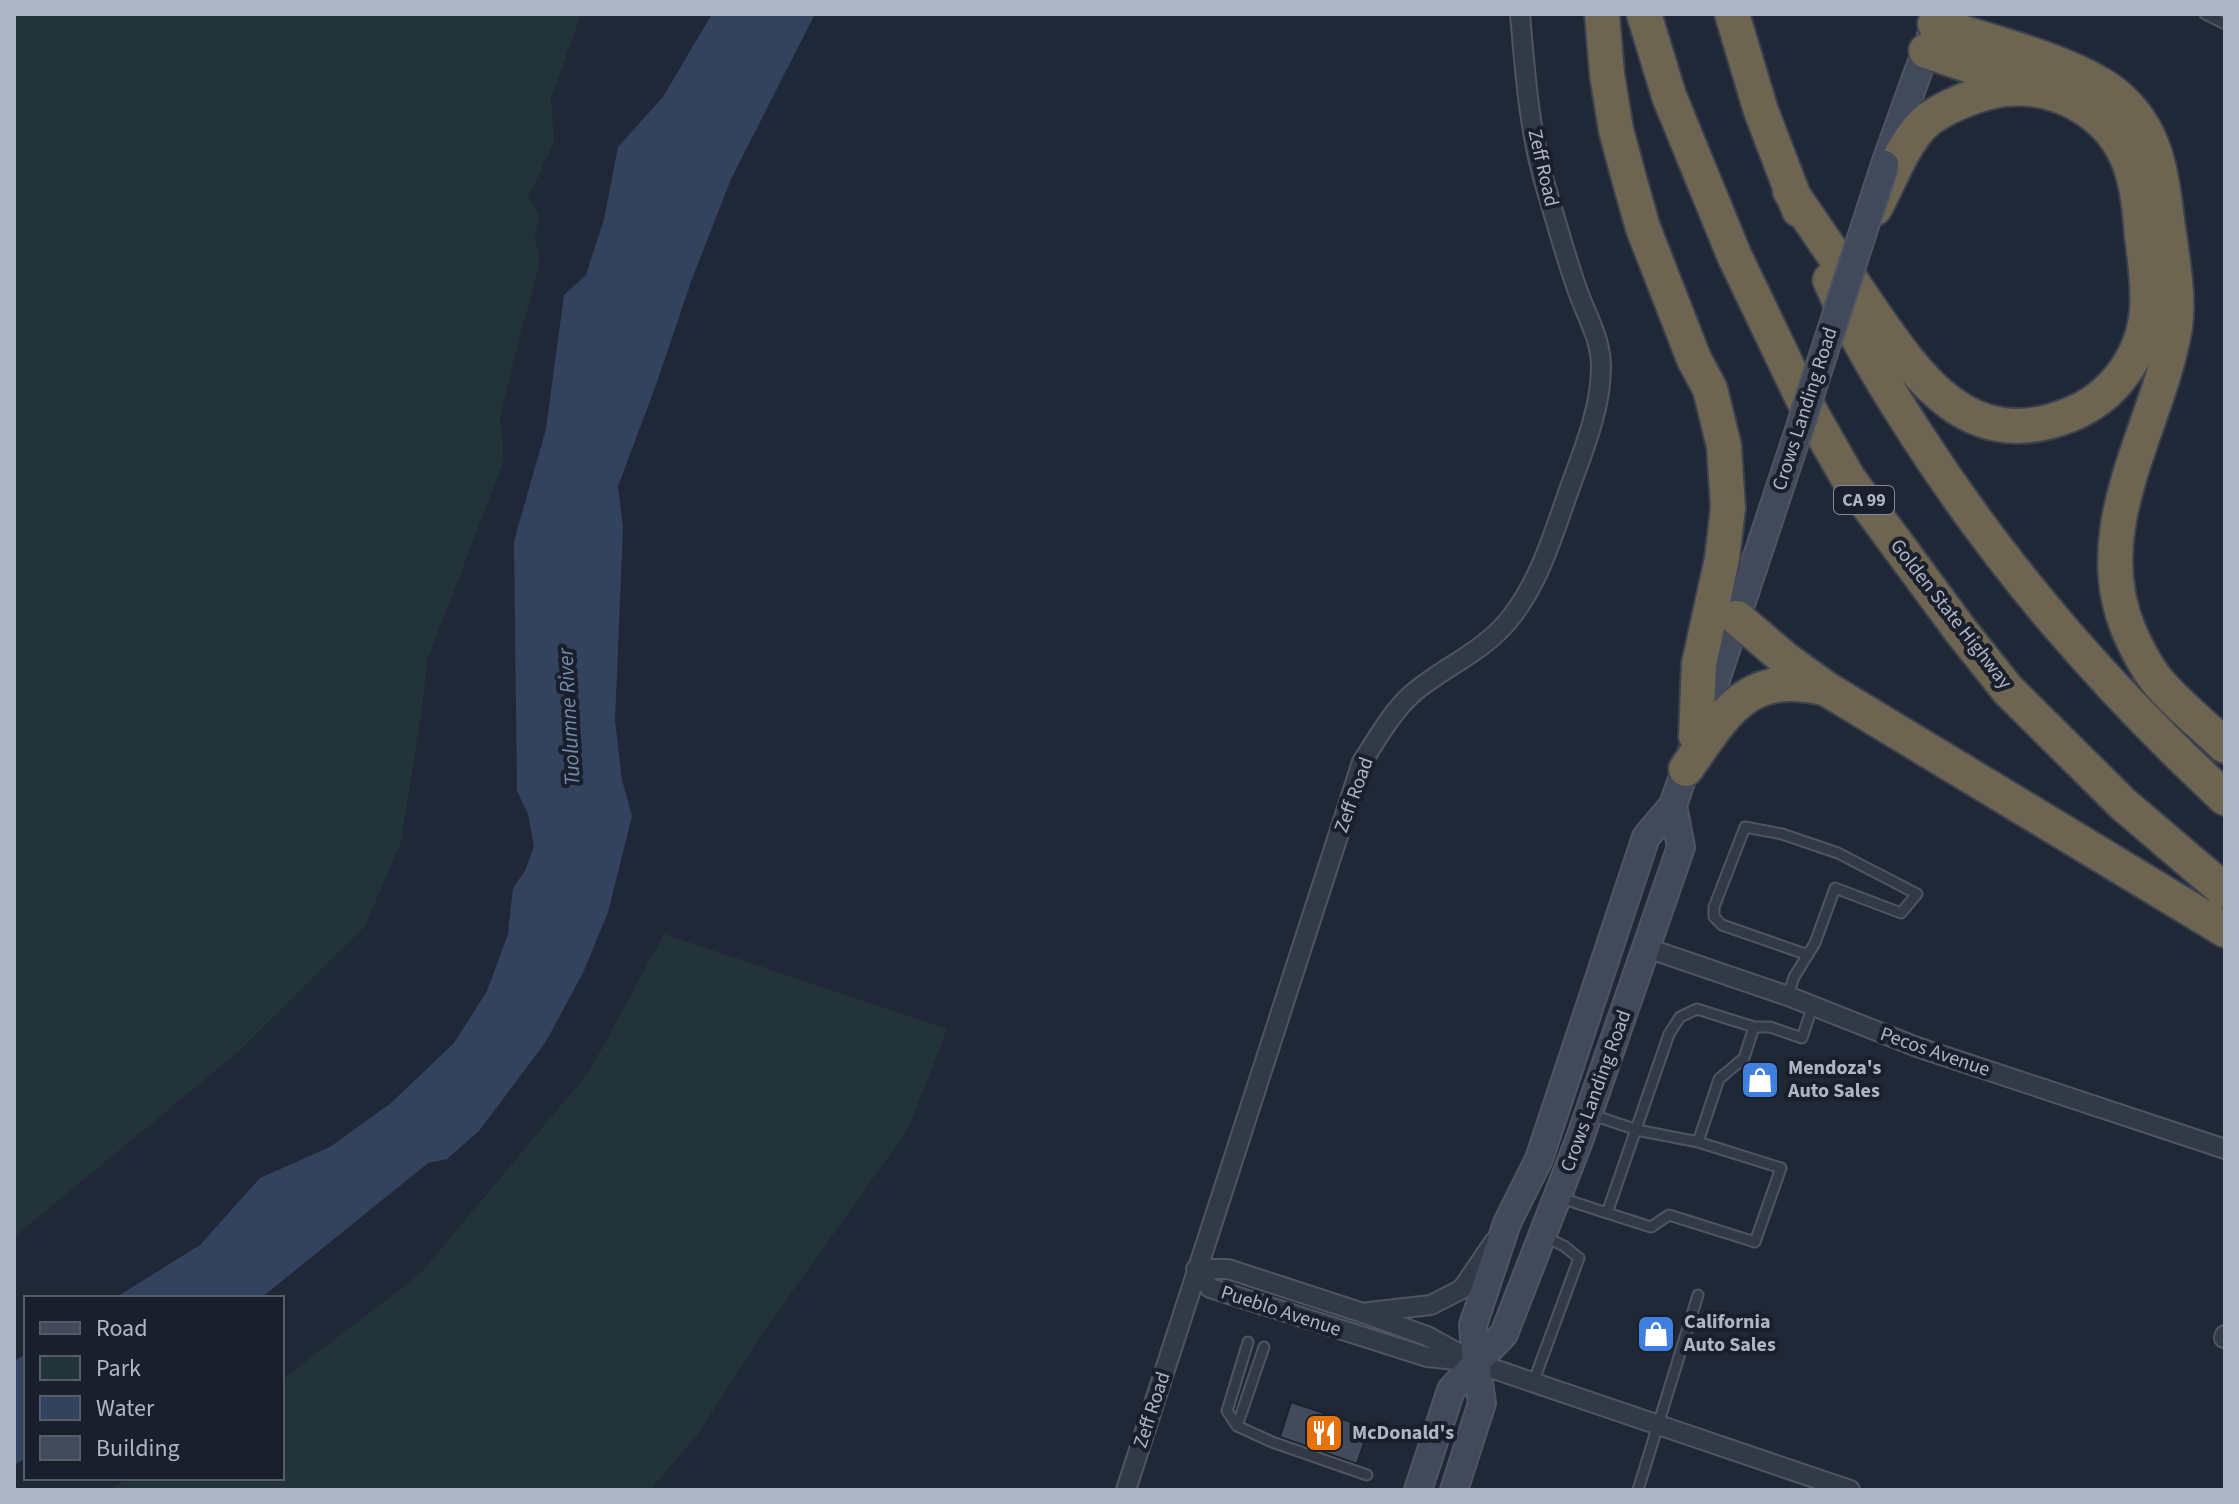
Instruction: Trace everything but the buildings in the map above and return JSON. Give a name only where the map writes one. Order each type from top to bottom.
[{"type":"highway","points":[[1602,14],[1616,130],[1630,182],[1649,243],[1694,359],[1710,389],[1724,446],[1728,508],[1722,559],[1699,664],[1696,736]]},
{"type":"highway","name":"Golden State Highway","points":[[1644,14],[1669,96],[1728,241],[1802,397],[1848,478],[2008,690],[2123,804],[2225,891]]},
{"type":"highway","points":[[1732,14],[1761,111],[1790,191],[1849,323],[1912,428],[1980,528],[2069,641],[2135,711],[2225,798]]},
{"type":"highway","points":[[1790,191],[1901,353],[1939,397],[1978,420],[1998,425],[2035,426],[2052,422],[2082,410],[2126,372],[2136,353],[2147,311],[2147,285],[2137,191],[2130,163],[2118,139],[2102,121],[2075,101],[2046,91],[1933,29]]},
{"type":"highway","points":[[1933,29],[2057,64],[2096,81],[2119,97],[2137,119],[2160,163],[2176,324],[2116,526],[2114,554],[2117,585],[2123,616],[2137,651],[2151,672],[2225,746]]},
{"type":"highway","points":[[1864,229],[1890,167],[1925,122],[1966,99],[1993,90],[2021,87],[2046,91]]},
{"type":"highway","points":[[1737,618],[1825,688],[2225,930]]},
{"type":"highway","points":[[1686,769],[1728,710],[1742,699],[1763,688],[1782,683],[1800,682],[1825,688]]},
{"type":"main road","points":[[1890,167],[1933,29]]},
{"type":"main road","name":"Crows Landing Road","points":[[1454,1490],[1482,1403],[1473,1325],[1507,1223],[1539,1159],[1646,837],[1673,805],[1686,769],[1864,229]]},
{"type":"main road","name":"Crows Landing Road","points":[[1418,1490],[1451,1390],[1504,1334],[1543,1236],[1681,847],[1673,805]]},
{"type":"street","name":"Zeff Road","points":[[1126,1490],[1362,762],[1398,708],[1413,693],[1492,638],[1512,616],[1548,549],[1587,439],[1601,367],[1598,341],[1577,289],[1544,183],[1535,140],[1520,14]]},
{"type":"street","name":"Pecos Avenue","points":[[1647,948],[1813,1005],[1917,1047],[2225,1149]]},
{"type":"street","points":[[1363,1313],[1431,1305],[1462,1289],[1507,1223]]},
{"type":"street","name":"Pueblo Avenue","points":[[1196,1269],[1228,1269],[1363,1313],[1427,1336],[1476,1363],[1850,1490]]},
{"type":"street","name":"Pueblo Avenue","points":[[1196,1269],[1210,1288],[1427,1357],[1476,1363]]},
{"type":"lane","points":[[2205,14],[2225,24]]},
{"type":"lane","points":[[1788,996],[1794,977],[1808,955],[1815,943],[1835,888],[1901,913],[1917,894],[1838,853],[1782,834],[1745,827],[1714,907],[1714,917],[1722,925],[1808,955]]},
{"type":"lane","points":[[1607,1213],[1669,1034],[1680,1017],[1697,1009],[1802,1038],[1813,1005]]},
{"type":"lane","points":[[1698,1142],[1719,1079],[1744,1058],[1754,1027]]},
{"type":"lane","points":[[1557,1197],[1651,1227],[1669,1215],[1755,1242],[1781,1168],[1698,1142],[1637,1130],[1588,1113]]},
{"type":"lane","points":[[1533,1383],[1579,1258],[1564,1246],[1543,1236]]},
{"type":"lane","points":[[1638,1490],[1698,1295]]},
{"type":"lane","points":[[1248,1342],[1227,1411],[1237,1426],[1272,1442],[1367,1475]]},
{"type":"lane","points":[[1237,1426],[1264,1347]]},
{"type":"green space","points":[[14,14],[581,14],[551,99],[554,143],[528,197],[539,214],[535,238],[540,260],[500,416],[504,460],[427,661],[401,842],[365,926],[239,1051],[14,1237]]},
{"type":"green space","points":[[664,934],[947,1029],[908,1129],[762,1334],[698,1434],[650,1490],[108,1490],[126,1480],[284,1480],[284,1378],[420,1274],[589,1072]]},
{"type":"water","name":"Tuolumne River","points":[[712,14],[815,14],[731,179],[618,486],[623,528],[615,720],[622,780],[632,816],[608,912],[583,973],[545,1043],[479,1131],[447,1159],[428,1163],[263,1296],[118,1296],[200,1245],[260,1178],[330,1147],[391,1103],[454,1043],[487,991],[508,934],[513,888],[525,871],[534,846],[528,814],[517,791],[514,541],[546,429],[564,295],[586,275],[604,219],[618,147],[663,97]]},
{"type":"water","points":[[24,1355],[24,1459],[14,1465],[14,1361]]},
{"type":"place","name":"Mendoza's Auto Sales","points":[[1760,1080]]},
{"type":"place","name":"California Auto Sales","points":[[1656,1334]]},
{"type":"place","name":"McDonald's","points":[[1324,1433]]}]
